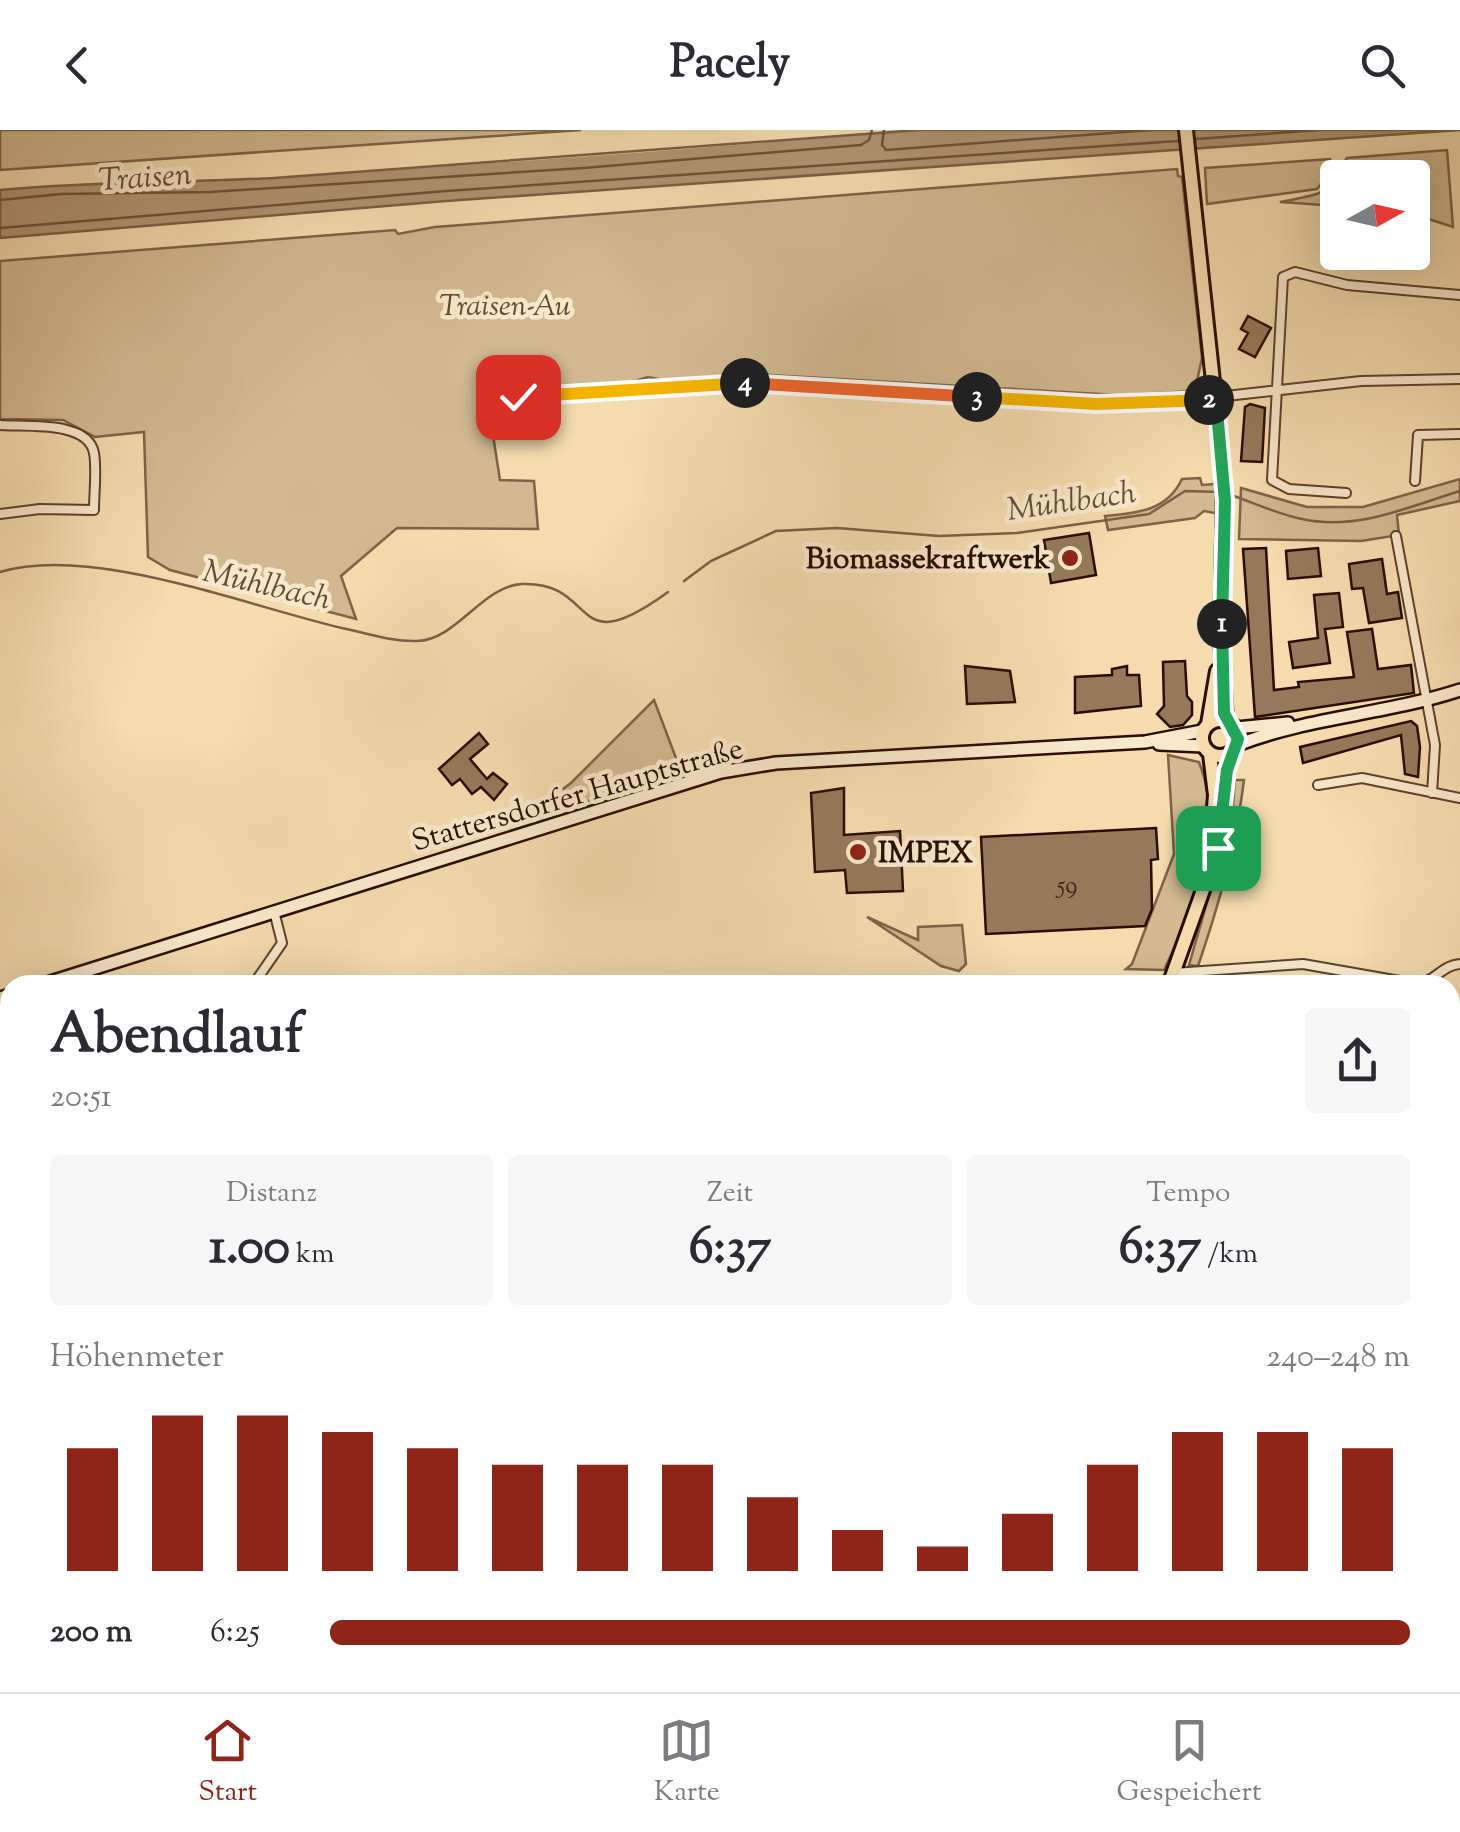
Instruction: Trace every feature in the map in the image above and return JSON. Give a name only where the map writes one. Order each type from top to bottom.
[{"type":"main road","points":[[1172,975],[1210,871],[1234,749],[1222,639],[1224,484],[1186,130]]},
{"type":"main road","points":[[1215,847],[1215,795],[1205,727],[1222,639]]},
{"type":"main road","points":[[1205,727],[1298,724],[1426,701],[1460,690]]},
{"type":"main road","points":[[1207,750],[1220,756],[1298,724]]},
{"type":"main road","name":"Stattersdorfer Hauptstraße","points":[[1145,742],[1205,727]]},
{"type":"main road","name":"Stattersdorfer Hauptstraße","points":[[72,975],[721,772],[776,763],[1145,742],[1207,750]]},
{"type":"street","points":[[1346,494],[1289,489],[1272,480],[1284,277],[1296,272],[1346,284],[1460,295]]},
{"type":"street","points":[[518,397],[750,383],[1096,404],[1216,400],[1361,381],[1460,379]]},
{"type":"street","points":[[0,425],[73,431],[88,441],[94,456],[94,510],[40,509],[0,514]]},
{"type":"street","points":[[1415,482],[1417,436],[1460,434]]},
{"type":"street","points":[[1396,536],[1435,745],[1432,793]]},
{"type":"street","points":[[1318,785],[1362,778],[1460,798]]},
{"type":"street","points":[[260,975],[282,943],[274,911]]},
{"type":"street","points":[[1206,975],[1302,964],[1365,975]]},
{"type":"street","points":[[1438,975],[1448,965],[1460,964]]},
{"type":"green space","points":[[0,130],[581,130],[0,170]]},
{"type":"green space","points":[[1447,150],[1453,227],[1430,220],[1430,160],[1347,158]]},
{"type":"green space","points":[[1330,159],[1330,160],[1320,160],[1317,189],[1207,204],[1205,168]]},
{"type":"green space","name":"Traisen-Au","points":[[1177,169],[1182,177],[1202,358],[1196,391],[1118,395],[770,375],[669,381],[648,377],[631,382],[560,387],[553,379],[487,397],[500,480],[534,481],[538,529],[397,528],[341,576],[356,619],[170,570],[148,557],[144,432],[95,437],[63,420],[0,419],[0,261],[395,230],[398,234],[435,227]]},
{"type":"green space","points":[[1320,192],[1320,205],[1280,202]]},
{"type":"green space","points":[[1200,478],[1202,485],[1214,484],[1219,488],[1220,514],[1204,511],[1195,518],[1108,530],[1105,516],[1150,508],[1168,498],[1182,479]]},
{"type":"green space","points":[[1460,479],[1460,501],[1397,515],[1399,535],[1361,541],[1239,539],[1241,488],[1307,507],[1363,507]]},
{"type":"green space","points":[[654,700],[682,774],[535,816],[532,812],[571,783]]},
{"type":"green space","points":[[1168,755],[1199,762],[1210,815],[1203,868],[1196,895],[1164,970],[1126,969],[1132,964],[1174,854]]},
{"type":"green space","points":[[1235,780],[1244,780],[1226,874],[1198,966],[1189,965],[1232,816]]},
{"type":"green space","points":[[867,917],[918,940],[918,927],[962,925],[966,964],[959,971],[941,966]]},
{"type":"water","name":"Traisen","points":[[919,130],[1460,130],[446,201],[0,238],[0,190],[274,178]]},
{"type":"building","points":[[1248,316],[1271,328],[1255,357],[1239,349],[1248,333],[1241,329]]},
{"type":"building","points":[[1250,404],[1265,408],[1262,462],[1241,461],[1245,407]]},
{"type":"building","name":"Biomassekraftwerk","points":[[1089,533],[1096,575],[1051,583],[1044,540]]},
{"type":"building","points":[[1266,548],[1274,690],[1299,687],[1298,682],[1354,677],[1347,632],[1372,629],[1378,669],[1411,665],[1414,693],[1255,717],[1243,549]]},
{"type":"building","points":[[1318,548],[1321,576],[1288,579],[1286,551]]},
{"type":"building","points":[[1382,559],[1387,594],[1398,592],[1402,618],[1369,623],[1363,588],[1352,589],[1349,564]]},
{"type":"building","points":[[1339,593],[1343,627],[1325,629],[1330,663],[1293,668],[1289,642],[1318,638],[1314,595]]},
{"type":"building","points":[[1185,661],[1192,715],[1183,725],[1170,727],[1157,714],[1164,706],[1163,662]]},
{"type":"building","points":[[965,666],[1010,671],[1015,702],[967,704]]},
{"type":"building","points":[[1127,666],[1127,675],[1139,675],[1141,706],[1075,713],[1075,677],[1112,675],[1112,669]]},
{"type":"building","points":[[1411,721],[1417,726],[1420,747],[1418,777],[1405,774],[1401,735],[1303,763],[1300,747]]},
{"type":"building","points":[[479,733],[488,744],[470,759],[487,779],[493,773],[507,784],[494,800],[481,787],[472,794],[460,779],[452,785],[439,769]]},
{"type":"building","name":"IMPEX","points":[[844,788],[844,835],[900,831],[903,891],[847,893],[845,870],[815,872],[811,793]]},
{"type":"building","points":[[1156,828],[1158,859],[1151,860],[1152,909],[1145,926],[986,934],[981,837]]},
{"type":"waterway","name":"Mühlbach","points":[[684,581],[711,561],[776,531],[837,528],[939,536],[1017,533],[1149,514],[1185,491],[1220,492]]},
{"type":"waterway","name":"Mühlbach","points":[[1228,494],[1293,517],[1343,522],[1382,516],[1460,491]]},
{"type":"waterway","name":"Mühlbach","points":[[0,572],[37,565],[123,572],[408,641],[445,632],[494,594],[522,584],[547,586],[564,594],[598,621],[614,621],[636,612],[668,592]]},
{"type":"place","name":"Biomassekraftwerk","points":[[1070,558]]},
{"type":"place","name":"IMPEX","points":[[858,852]]},
{"type":"route","points":[[518,397],[750,383],[1096,404],[1216,400],[1225,501],[1224,706],[1226,720],[1238,734],[1227,770],[1218,848]]}]
